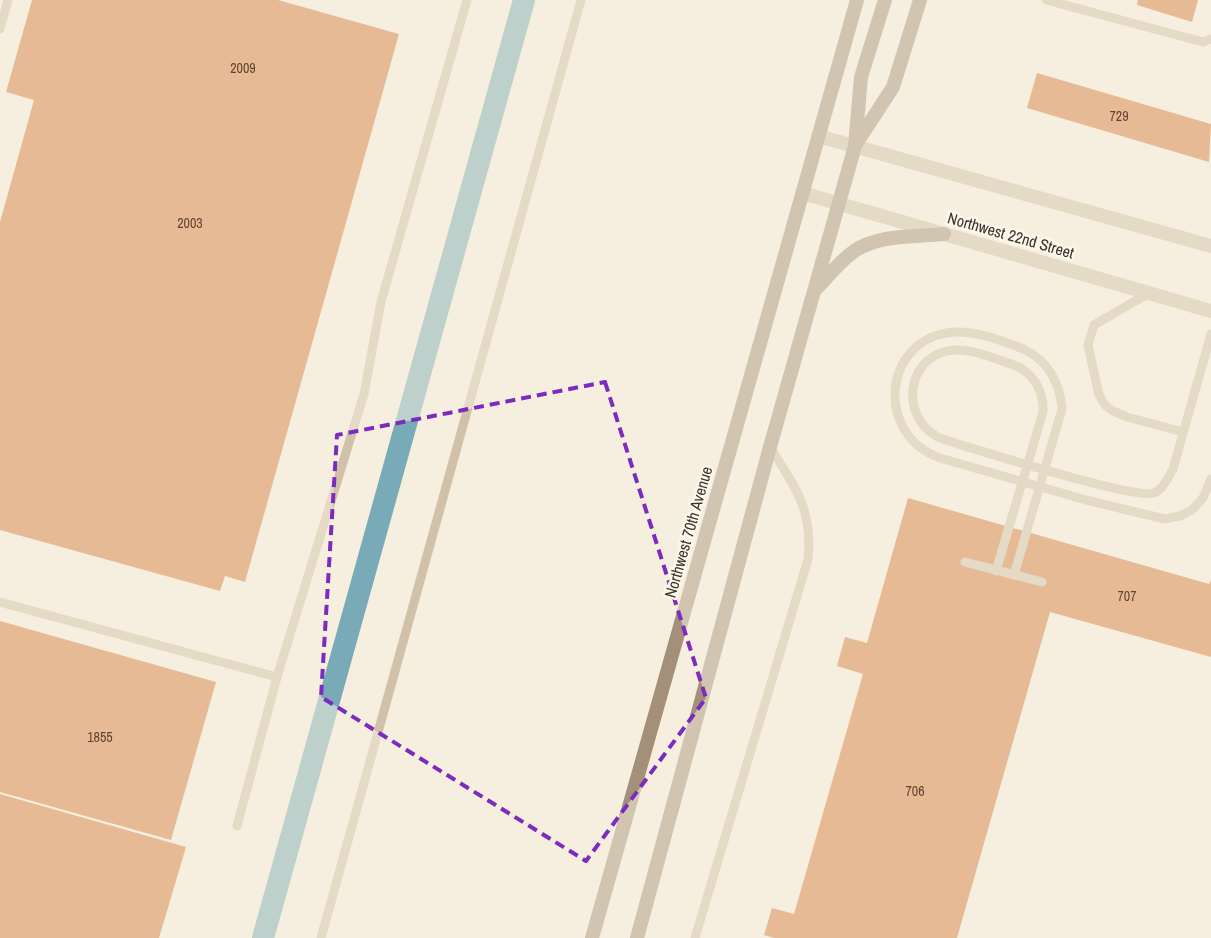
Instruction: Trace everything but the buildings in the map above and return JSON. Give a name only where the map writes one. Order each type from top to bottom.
[{"type":"main road","name":"Northwest 70th Avenue","points":[[592,938],[857,0]]},
{"type":"main road","points":[[637,938],[770,447],[839,203],[854,146],[861,77],[885,0]]},
{"type":"main road","points":[[854,146],[893,87],[920,0]]},
{"type":"main road","points":[[814,291],[852,252],[866,244],[882,240],[944,234]]},
{"type":"street","points":[[818,136],[1211,246]]},
{"type":"street","name":"Northwest 22nd Street","points":[[802,192],[1211,312]]},
{"type":"lane","points":[[0,28],[8,0]]},
{"type":"lane","points":[[237,826],[277,677],[364,394],[381,302],[467,0]]},
{"type":"lane","points":[[321,938],[581,0]]},
{"type":"lane","points":[[1046,0],[1203,42],[1211,39]]},
{"type":"lane","points":[[1148,293],[1094,325],[1088,345],[1098,395],[1113,411],[1184,432]]},
{"type":"lane","points":[[1014,575],[1036,500],[1039,491],[1042,481],[1059,425],[1061,417],[1061,400],[1056,382],[1044,364],[1030,352],[975,334],[956,332],[935,336],[915,349],[898,375],[894,397],[904,431],[920,449],[940,458],[1040,487],[1049,489],[1086,500],[1164,519],[1180,516],[1192,510],[1203,498],[1211,479]]},
{"type":"lane","points":[[996,571],[1028,467],[1030,458],[1042,420],[1043,396],[1029,374],[1016,365],[963,350],[945,352],[930,360],[916,379],[912,398],[918,418],[930,433],[945,440],[999,455],[1026,463],[1035,466],[1130,492],[1144,494],[1156,492],[1165,484],[1172,469],[1211,334]]},
{"type":"lane","points":[[695,938],[808,559],[810,542],[804,503],[770,447]]},
{"type":"lane","points":[[965,562],[1042,582]]},
{"type":"lane","points":[[0,602],[277,677]]},
{"type":"highlighted area","points":[[605,382],[706,698],[586,861],[321,697],[337,435]]},
{"type":"waterway","points":[[263,938],[524,0]]}]
